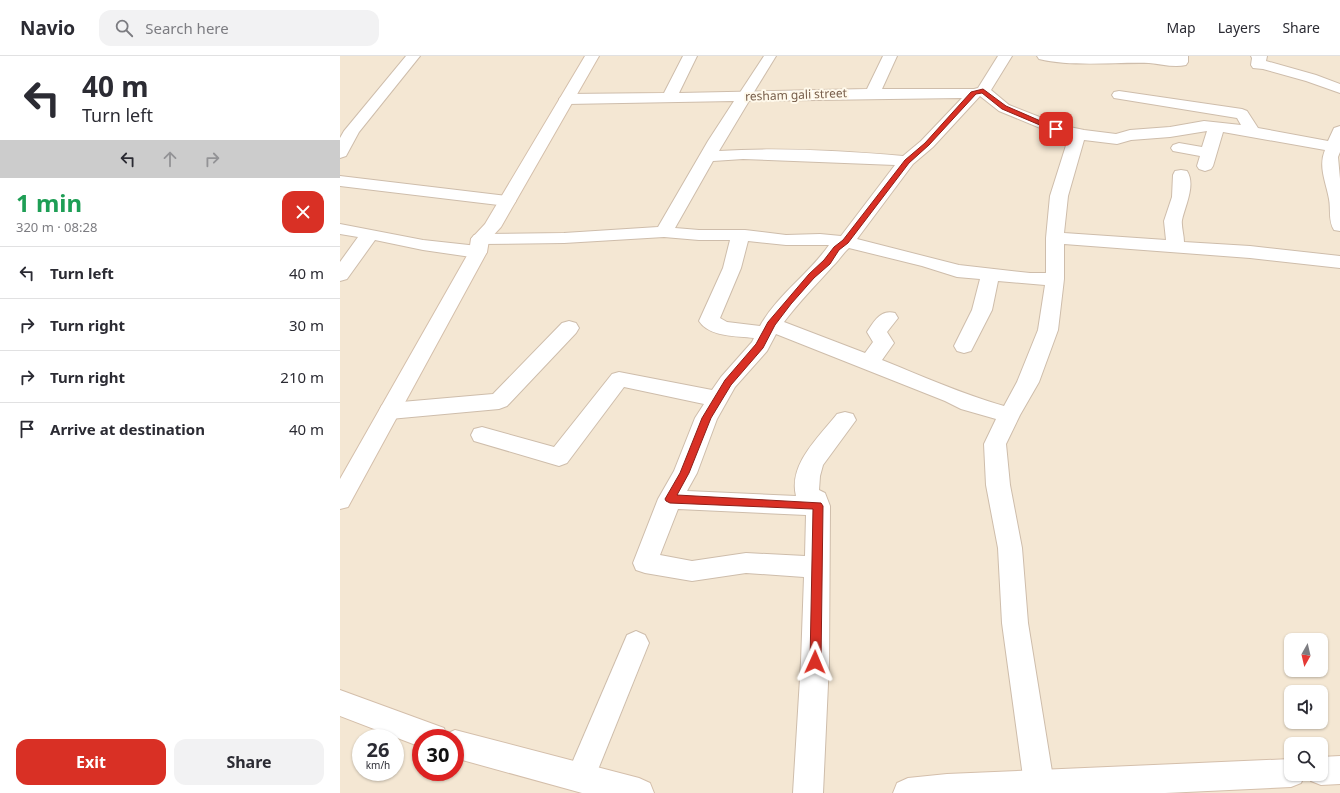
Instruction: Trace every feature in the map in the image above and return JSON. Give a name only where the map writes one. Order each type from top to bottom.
[{"type":"street","points":[[340,153],[352,131],[354,119],[413,56]]},
{"type":"street","points":[[340,500],[479,246],[492,227],[592,56]]},
{"type":"street","points":[[670,98],[677,80],[690,56]]},
{"type":"street","points":[[664,232],[708,156],[770,56]]},
{"type":"street","points":[[873,93],[890,56]]},
{"type":"street","points":[[817,567],[746,563],[692,571],[645,563],[670,499],[684,473],[706,418],[728,382],[760,346],[769,329],[812,276],[827,262],[836,249],[846,242],[907,161],[927,144],[978,92],[1005,56]]},
{"type":"street","points":[[1044,56],[1056,58],[1151,59],[1181,62],[1181,56]]},
{"type":"street","points":[[1258,56],[1260,56],[1258,65],[1264,65],[1311,78],[1340,89]]},
{"type":"street","points":[[978,92],[1004,108],[1056,129],[1077,134],[1117,139],[1130,135],[1170,132],[1204,126],[1233,128],[1253,132],[1338,137],[1330,157],[1331,177],[1338,193],[1340,226]]},
{"type":"street","name":"resham gali street","points":[[567,99],[978,92]]},
{"type":"street","points":[[1119,95],[1242,114],[1253,132]]},
{"type":"street","points":[[1179,148],[1207,159],[1216,128]]},
{"type":"street","points":[[1039,784],[1015,623],[1010,548],[998,485],[995,444],[1028,382],[1048,330],[1055,279],[1055,238],[1059,196],[1077,134]]},
{"type":"street","points":[[708,156],[743,154],[868,158],[907,161]]},
{"type":"street","points":[[1176,247],[1173,220],[1180,197],[1181,175]]},
{"type":"street","points":[[340,181],[507,201]]},
{"type":"street","points":[[340,229],[423,245],[479,246],[564,238],[664,232],[699,235],[741,235],[786,240],[820,239],[846,242],[928,262],[957,271],[1030,279],[1055,279]]},
{"type":"street","points":[[340,275],[370,234]]},
{"type":"street","points":[[741,235],[732,268],[709,321],[723,328],[769,329],[868,363],[953,396],[969,404],[1009,416]]},
{"type":"street","points":[[1055,238],[1250,252],[1340,262]]},
{"type":"street","points":[[964,346],[982,310],[990,275]]},
{"type":"street","points":[[868,363],[884,343],[877,332],[888,318]]},
{"type":"street","points":[[390,411],[499,401],[569,328]]},
{"type":"street","points":[[482,435],[559,457],[619,379],[718,399]]},
{"type":"street","points":[[808,793],[815,662],[818,506],[817,500],[807,494],[808,476],[812,462],[845,420]]},
{"type":"street","points":[[670,499],[818,506]]},
{"type":"street","points":[[581,777],[636,643]]},
{"type":"street","points":[[340,704],[412,730]]},
{"type":"street","points":[[464,747],[639,793]]},
{"type":"street","points":[[1328,771],[1340,770]]},
{"type":"street","points":[[908,793],[1039,784],[1284,773]]},
{"type":"shaded area","points":[[340,56],[1340,56],[1340,793],[340,793]]},
{"type":"route","points":[[815,662],[818,506],[670,499],[684,473],[706,418],[728,382],[760,346],[771,324],[789,302],[812,276],[827,262],[836,249],[846,242],[907,161],[927,144],[974,93],[983,91],[1004,108],[1056,129]]}]
